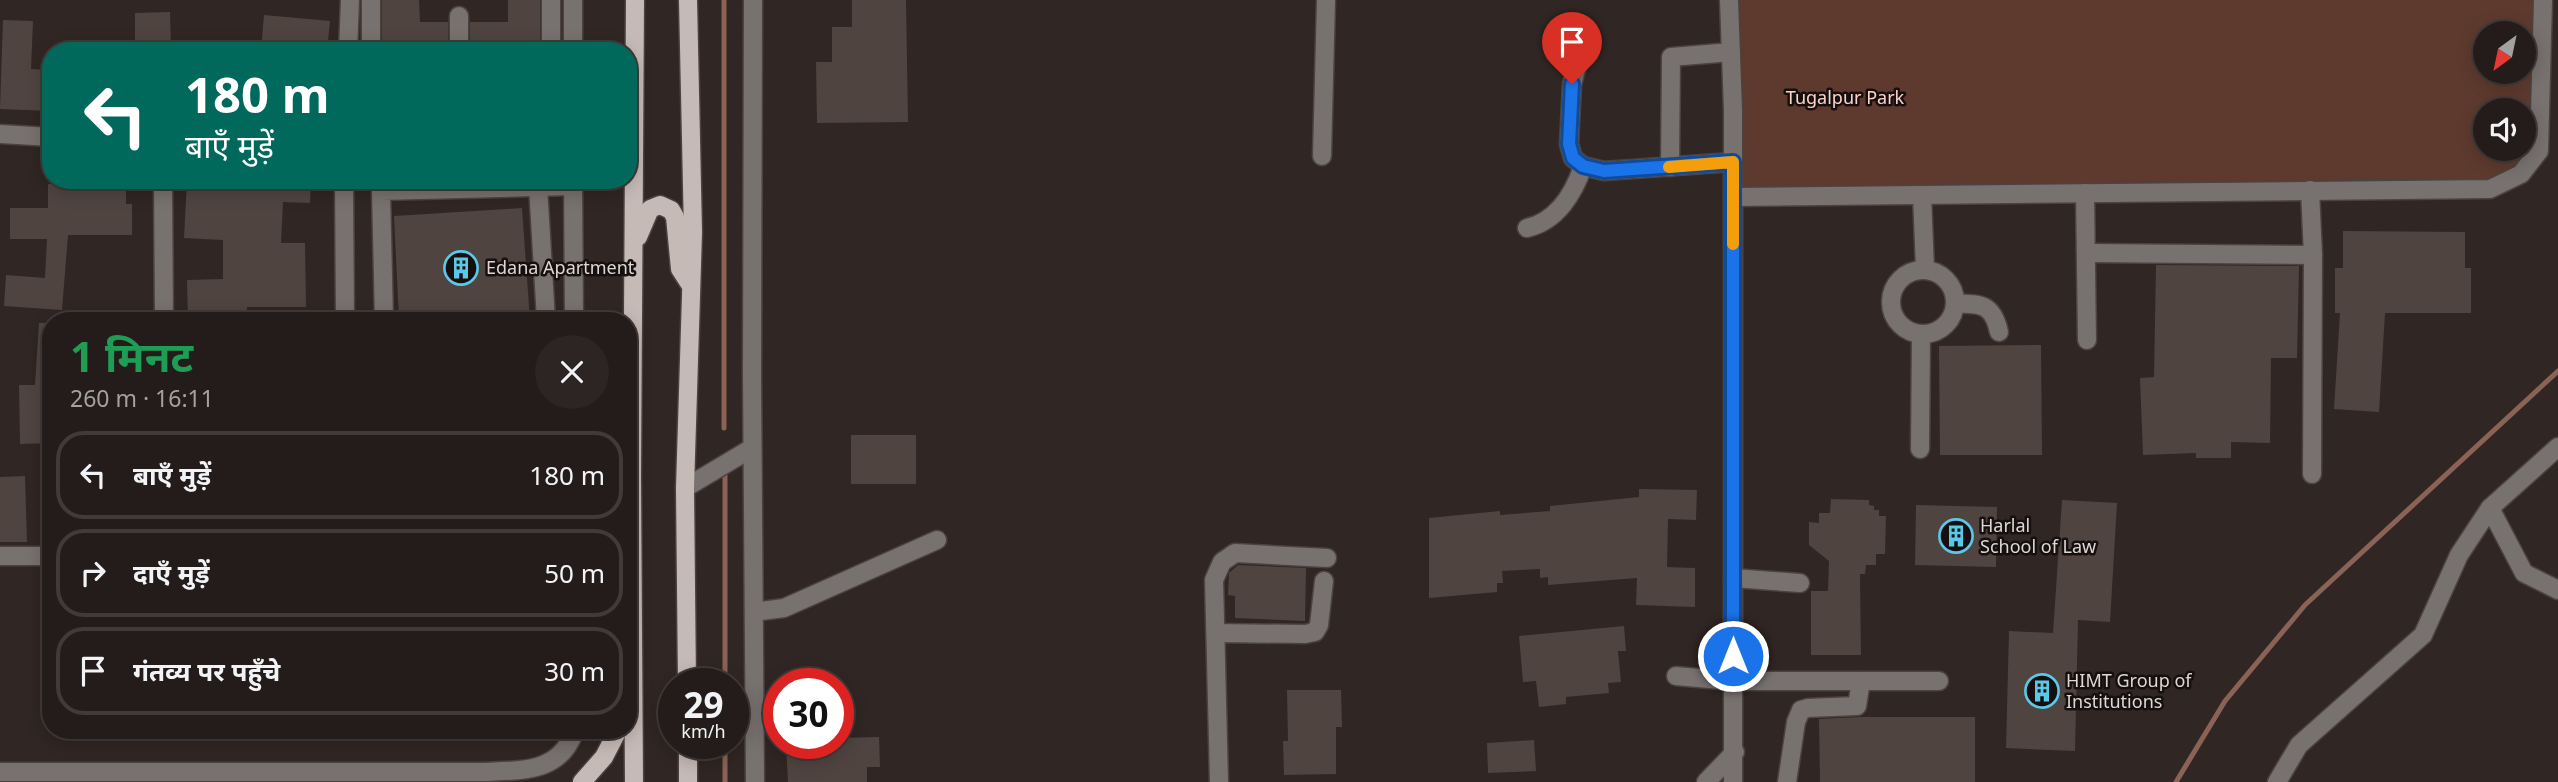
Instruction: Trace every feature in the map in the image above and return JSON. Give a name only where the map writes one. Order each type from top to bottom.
[{"type":"main road","points":[[635,0],[635,42]]},
{"type":"main road","points":[[687,668],[685,488],[693,232],[688,0]]},
{"type":"main road","points":[[634,312],[635,189]]},
{"type":"main road","points":[[635,246],[650,209],[660,205],[666,207],[675,217],[680,269],[691,286]]},
{"type":"main road","points":[[582,782],[604,757],[613,739]]},
{"type":"main road","points":[[634,739],[634,782]]},
{"type":"main road","points":[[688,759],[688,782]]},
{"type":"street","points":[[348,42],[350,0]]},
{"type":"street","points":[[371,0],[371,42]]},
{"type":"street","points":[[551,0],[551,42]]},
{"type":"street","points":[[573,0],[573,42]]},
{"type":"street","points":[[753,0],[752,448],[755,782]]},
{"type":"street","points":[[1322,156],[1326,0]]},
{"type":"street","points":[[1730,0],[1733,162],[1733,782]]},
{"type":"street","points":[[1733,197],[2490,188],[2521,174],[2539,151],[2543,0]]},
{"type":"street","points":[[459,16],[459,42]]},
{"type":"street","points":[[1670,167],[1671,57],[1731,52]]},
{"type":"street","points":[[1578,59],[1572,84],[1569,144],[1573,158],[1583,166],[1604,171],[1733,162]]},
{"type":"street","points":[[0,134],[42,136]]},
{"type":"street","points":[[1527,228],[1552,217],[1576,187],[1583,166]]},
{"type":"street","points":[[163,189],[164,312]]},
{"type":"street","points":[[344,189],[345,312]]},
{"type":"street","points":[[384,312],[382,191],[444,189]]},
{"type":"street","points":[[538,189],[546,312]]},
{"type":"street","points":[[573,189],[574,312]]},
{"type":"street","points":[[2310,190],[2313,255],[2312,474]]},
{"type":"street","points":[[2085,193],[2087,340]]},
{"type":"street","points":[[1922,195],[1925,269]]},
{"type":"street","points":[[2087,253],[2313,255]]},
{"type":"street","points":[[1925,269],[1948,280],[1955,292],[1956,304],[1953,317],[1945,327],[1922,335],[1899,324],[1892,313],[1891,300],[1894,287],[1902,277],[1925,269]]},
{"type":"street","points":[[1956,304],[1978,303],[1989,310],[1996,320],[1999,332]]},
{"type":"street","points":[[1920,449],[1922,335]]},
{"type":"street","points":[[2277,782],[2300,746],[2423,635],[2459,555],[2490,508],[2558,446]]},
{"type":"street","points":[[685,488],[752,448]]},
{"type":"street","points":[[2490,508],[2524,573],[2558,590]]},
{"type":"street","points":[[754,612],[784,608],[937,540]]},
{"type":"street","points":[[1219,782],[1214,580],[1222,562],[1235,553],[1327,558]]},
{"type":"street","points":[[0,556],[42,556]]},
{"type":"street","points":[[1733,578],[1800,583]]},
{"type":"street","points":[[1216,632],[1315,632],[1320,625],[1324,581]]},
{"type":"street","points":[[1675,676],[1732,681],[1939,681]]},
{"type":"street","points":[[1787,782],[1796,722],[1801,710],[1857,706],[1861,681]]},
{"type":"street","points":[[0,772],[235,777],[482,772],[529,769],[550,762],[568,748],[572,739]]},
{"type":"street","points":[[1706,782],[1735,751]]},
{"type":"green space","name":"Tugalpur Park","points":[[1729,0],[2543,0],[2539,151],[2536,153],[2536,98],[2473,98],[2473,161],[2526,161],[2490,189],[1733,197]]},
{"type":"building","points":[[382,0],[419,0],[420,22],[448,22],[448,42],[382,42]]},
{"type":"building","points":[[508,0],[540,0],[540,42],[470,42],[470,22],[508,22]]},
{"type":"building","points":[[852,0],[906,0],[908,122],[817,123],[816,62],[832,62],[832,27],[852,27]]},
{"type":"building","points":[[170,12],[171,42],[135,42],[135,13]]},
{"type":"building","points":[[264,15],[330,21],[328,42],[262,42]]},
{"type":"building","points":[[3,20],[33,21],[31,69],[42,70],[42,111],[0,109]]},
{"type":"building","points":[[48,189],[126,189],[126,204],[132,204],[132,235],[68,235],[62,310],[4,306],[6,275],[45,278],[47,239],[10,239],[10,208],[48,208]]},
{"type":"building","points":[[187,189],[311,189],[310,203],[283,202],[281,243],[305,243],[306,307],[247,307],[247,312],[188,312],[187,280],[223,279],[223,240],[184,238]]},
{"type":"building","name":"Edana Apartment","points":[[522,208],[529,312],[399,312],[394,216]]},
{"type":"building","points":[[2343,231],[2465,232],[2465,268],[2471,268],[2471,313],[2385,313],[2379,412],[2334,409],[2340,313],[2335,313],[2335,268],[2343,268]]},
{"type":"building","points":[[2156,265],[2299,266],[2297,358],[2271,358],[2270,443],[2231,442],[2231,458],[2196,458],[2196,453],[2143,455],[2140,378],[2154,377]]},
{"type":"building","points":[[39,323],[42,323],[42,443],[20,444],[19,385],[35,385]]},
{"type":"building","points":[[2041,345],[2042,455],[1940,455],[1939,346]]},
{"type":"building","points":[[851,435],[916,435],[916,484],[851,484]]},
{"type":"building","points":[[25,476],[27,542],[0,542],[0,477]]},
{"type":"building","points":[[1639,489],[1697,490],[1696,520],[1668,519],[1667,567],[1695,568],[1695,607],[1636,605],[1637,578],[1548,585],[1548,577],[1540,578],[1540,569],[1502,571],[1503,583],[1497,583],[1497,592],[1429,598],[1429,518],[1500,511],[1500,515],[1550,511],[1550,506],[1639,497]]},
{"type":"building","points":[[1831,499],[1869,500],[1869,505],[1874,506],[1874,510],[1879,510],[1879,516],[1886,516],[1885,554],[1876,554],[1876,565],[1866,565],[1865,574],[1860,574],[1861,655],[1811,655],[1811,591],[1828,591],[1829,561],[1809,545],[1809,522],[1819,523],[1819,513],[1830,513]]},
{"type":"building","points":[[2062,500],[2117,503],[2110,622],[2078,620],[2075,751],[2006,748],[2009,631],[2053,633]]},
{"type":"building","name":"Harlal School of Law","points":[[1916,505],[1997,507],[1996,567],[1915,565]]},
{"type":"building","points":[[1238,565],[1306,568],[1305,621],[1235,618],[1235,596],[1228,595],[1229,573]]},
{"type":"building","points":[[1624,626],[1626,651],[1618,651],[1621,682],[1608,683],[1609,693],[1566,697],[1566,704],[1539,707],[1536,681],[1523,682],[1519,636]]},
{"type":"building","points":[[1287,690],[1341,690],[1342,727],[1336,727],[1336,774],[1284,775],[1283,741],[1288,741]]},
{"type":"building","points":[[1975,717],[1975,782],[1820,782],[1819,719]]},
{"type":"building","points":[[879,737],[880,767],[867,767],[867,782],[788,782],[787,759],[854,759],[854,738]]},
{"type":"building","points":[[1534,740],[1536,771],[1488,773],[1487,743]]},
{"type":"waterway","points":[[724,0],[724,428]]},
{"type":"waterway","points":[[2176,782],[2225,701],[2305,605],[2558,371]]},
{"type":"waterway","points":[[725,472],[725,668]]},
{"type":"waterway","points":[[725,759],[725,782]]},
{"type":"slow traffic","points":[[1669,167],[1733,162],[1733,244]]},
{"type":"place","name":"Edana Apartment","points":[[461,268]]},
{"type":"place","name":"Harlal School of Law","points":[[1956,536]]},
{"type":"place","name":"HIMT Group of Institutions","points":[[2042,691]]},
{"type":"route","points":[[1572,84],[1569,144],[1573,158],[1583,166],[1604,171],[1733,162],[1733,656]]}]
